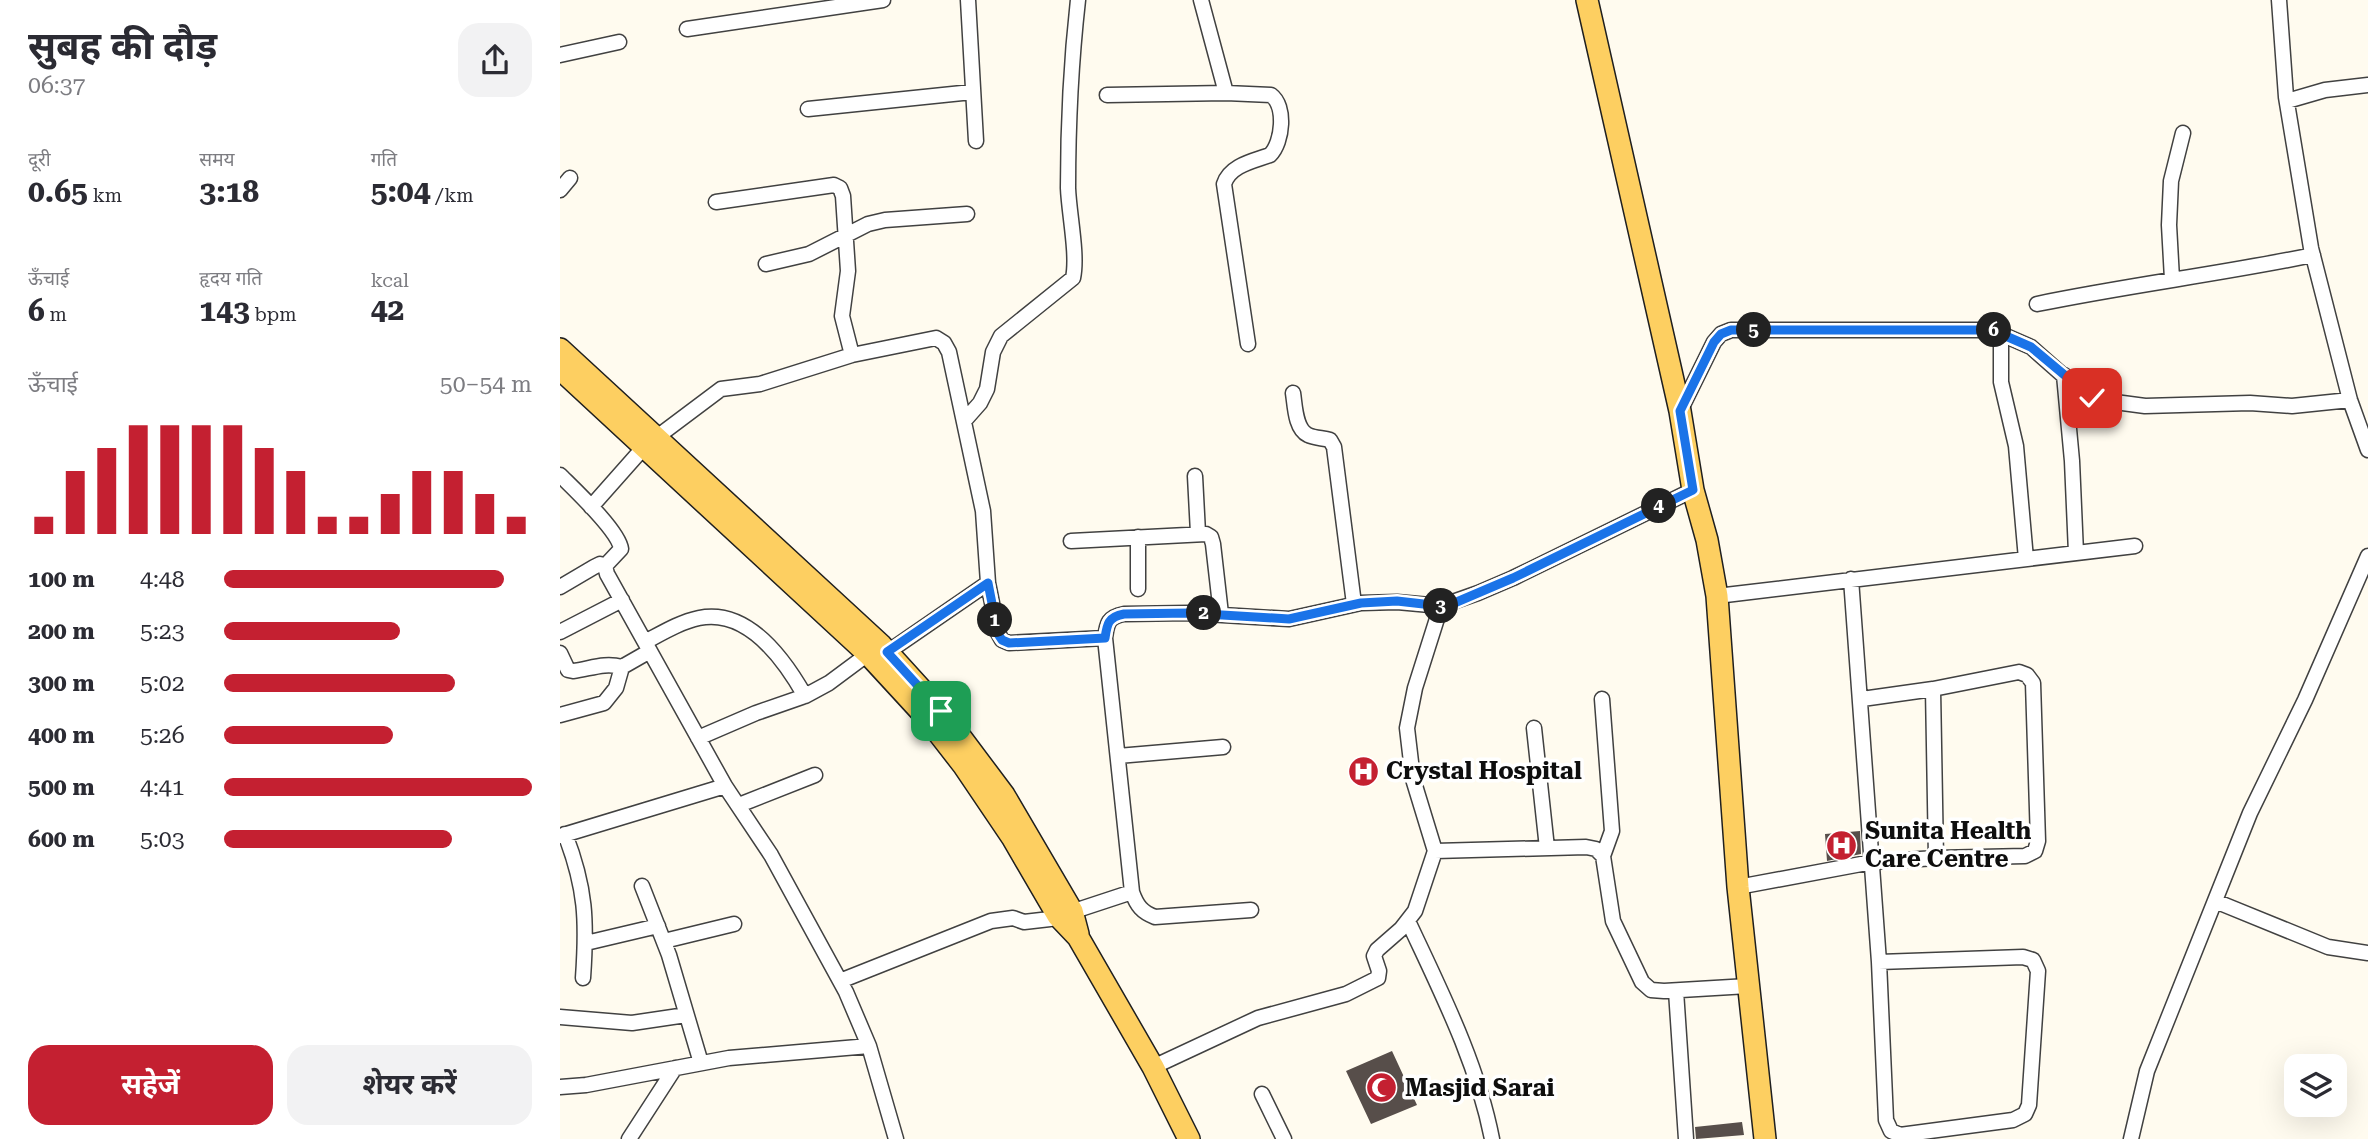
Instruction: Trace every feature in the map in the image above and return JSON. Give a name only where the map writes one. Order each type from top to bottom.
[{"type":"main road","points":[[1587,0],[1680,411],[1693,490],[1707,540],[1717,596],[1738,887],[1765,1139]]},
{"type":"main road","points":[[560,349],[652,442],[877,656],[941,711],[1004,795],[1065,914],[1153,1067],[1189,1139]]},
{"type":"main road","points":[[560,369],[652,442]]},
{"type":"street","points":[[687,29],[883,0]]},
{"type":"street","points":[[968,0],[976,141]]},
{"type":"street","points":[[965,420],[980,403],[987,389],[993,352],[1001,336],[1073,278],[1075,268],[1068,187],[1072,51],[1078,0]]},
{"type":"street","points":[[1201,0],[1226,93]]},
{"type":"street","points":[[2279,0],[2287,101],[2313,255],[2350,400],[2368,450]]},
{"type":"street","points":[[560,55],[619,42]]},
{"type":"street","points":[[2287,101],[2325,90],[2368,85]]},
{"type":"street","points":[[808,109],[972,92]]},
{"type":"street","points":[[1107,95],[1226,93],[1271,95],[1277,99],[1280,107],[1275,150],[1270,155],[1235,169],[1227,176],[1224,184],[1248,344]]},
{"type":"street","points":[[2172,279],[2169,225],[2171,181],[2183,133]]},
{"type":"street","points":[[560,190],[570,178]]},
{"type":"street","points":[[716,202],[834,185],[840,188],[843,196],[848,271],[842,316],[852,355]]},
{"type":"street","points":[[766,264],[809,254],[868,224],[885,220],[967,214]]},
{"type":"street","points":[[2037,304],[2129,285],[2250,268],[2313,255]]},
{"type":"street","points":[[1680,411],[1714,342],[1721,334],[1731,330],[1984,329],[2001,332],[2031,347],[2092,398],[2145,406],[2220,403],[2292,406],[2350,400]]},
{"type":"street","points":[[2001,332],[2001,382],[2016,446],[2026,559]]},
{"type":"street","points":[[590,507],[652,442],[721,390],[760,384],[852,355],[936,338],[944,343],[949,352],[965,420],[983,511],[988,583],[998,634],[1002,640],[1009,643],[1105,638]]},
{"type":"street","points":[[2064,375],[2072,461],[2076,553]]},
{"type":"street","points":[[1293,393],[1299,425],[1303,432],[1310,437],[1330,440],[1334,447],[1354,604]]},
{"type":"street","points":[[560,475],[621,542],[621,549],[605,566]]},
{"type":"street","points":[[1195,476],[1198,533]]},
{"type":"street","points":[[1251,910],[1155,917],[1144,913],[1136,904],[1132,892],[1105,638],[1107,622],[1114,616],[1189,613],[1289,619],[1354,604],[1397,601],[1441,606],[1513,578],[1693,490]]},
{"type":"street","points":[[1071,541],[1198,533],[1211,537],[1221,614]]},
{"type":"street","points":[[1138,537],[1138,589]]},
{"type":"street","points":[[1717,596],[2135,546]]},
{"type":"street","points":[[2131,1139],[2147,1071],[2250,813],[2305,700],[2368,556]]},
{"type":"street","points":[[560,587],[594,566],[605,566]]},
{"type":"street","points":[[605,566],[725,786],[771,855],[840,981],[869,1046],[896,1139]]},
{"type":"street","points":[[1851,579],[1862,699],[1886,1120],[1891,1131],[1900,1135],[2013,1120],[2025,1114],[2029,1105],[2038,971],[2033,960],[2023,957],[1879,962]]},
{"type":"street","points":[[698,738],[805,696],[877,656],[988,583]]},
{"type":"street","points":[[560,632],[622,600]]},
{"type":"street","points":[[1153,1067],[1258,1018],[1346,994],[1378,978],[1380,971],[1374,956],[1415,911],[1435,851],[1413,779],[1407,729],[1415,688],[1441,606]]},
{"type":"street","points":[[560,715],[604,704],[613,694],[622,667],[688,621],[715,616],[744,626],[764,640],[784,662],[805,696]]},
{"type":"street","points":[[560,653],[568,670],[612,664],[622,667]]},
{"type":"street","points":[[1738,887],[1872,862],[2025,856],[2035,851],[2038,841],[2033,683],[2027,675],[2019,672],[1934,689],[1862,699]]},
{"type":"street","points":[[1934,689],[1936,858]]},
{"type":"street","points":[[1602,699],[1612,831],[1603,856],[1613,921],[1642,982],[1651,989],[1676,991],[1748,986]]},
{"type":"street","points":[[1534,728],[1547,848]]},
{"type":"street","points":[[1118,756],[1223,747]]},
{"type":"street","points":[[739,804],[815,775]]},
{"type":"street","points":[[583,978],[586,943],[581,881],[562,835],[725,786]]},
{"type":"street","points":[[1435,851],[1587,847],[1596,849],[1603,856]]},
{"type":"street","points":[[642,886],[664,941],[701,1063]]},
{"type":"street","points":[[840,981],[991,921],[1013,918],[1037,922],[1132,892]]},
{"type":"street","points":[[2215,901],[2328,947],[2368,953]]},
{"type":"street","points":[[1408,921],[1456,1026],[1487,1112],[1492,1139]]},
{"type":"street","points":[[664,941],[734,924]]},
{"type":"street","points":[[586,943],[658,926]]},
{"type":"street","points":[[1676,991],[1686,1139]]},
{"type":"street","points":[[560,1017],[617,1023],[687,1015]]},
{"type":"street","points":[[560,1087],[586,1085],[701,1063],[869,1046]]},
{"type":"street","points":[[629,1139],[675,1068]]},
{"type":"street","points":[[1262,1094],[1284,1139]]},
{"type":"building","points":[[1860,831],[1861,854],[1827,861],[1825,834]]},
{"type":"building","name":"Masjid Sarai","points":[[1392,1051],[1417,1105],[1371,1124],[1346,1071]]},
{"type":"building","points":[[1742,1122],[1744,1135],[1696,1139],[1695,1127]]},
{"type":"place","name":"Crystal Hospital","points":[[1363,771]]},
{"type":"place","name":"Sunita Health Care Centre","points":[[1842,845]]},
{"type":"place","name":"Masjid Sarai","points":[[1382,1088]]},
{"type":"route","points":[[941,711],[887,652],[988,583],[998,634],[1002,640],[1009,643],[1105,638],[1107,622],[1114,616],[1124,614],[1189,613],[1289,619],[1361,603],[1397,601],[1441,606],[1452,604],[1513,578],[1693,490],[1680,411],[1714,342],[1721,334],[1731,330],[1992,330],[2031,347],[2092,398]]}]
